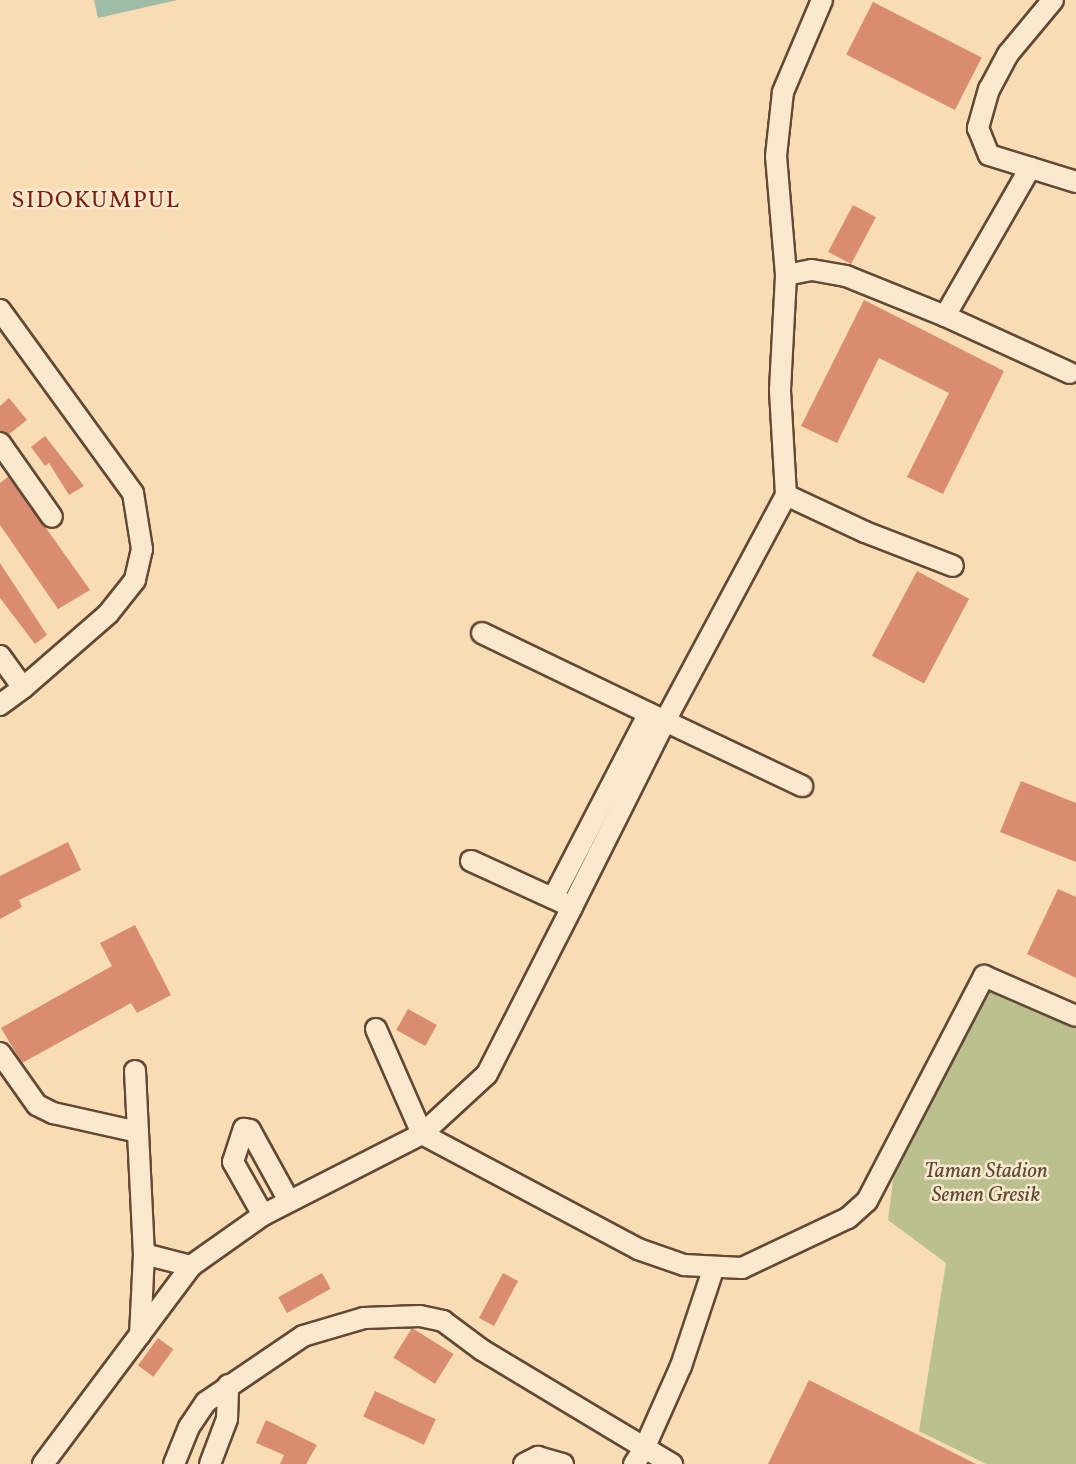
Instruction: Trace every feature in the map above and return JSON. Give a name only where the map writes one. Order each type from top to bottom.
[{"type":"street","points":[[553,898],[786,495],[780,390],[786,275],[776,156],[783,92],[822,0]]},
{"type":"street","points":[[1053,0],[1008,54],[989,89],[978,128],[989,155],[1076,182]]},
{"type":"street","points":[[945,316],[1030,168]]},
{"type":"street","points":[[786,275],[812,270],[846,276],[945,316],[1070,373]]},
{"type":"street","points":[[0,310],[133,493],[142,549],[135,580],[108,614],[0,705]]},
{"type":"street","points":[[2,449],[52,517]]},
{"type":"street","points":[[786,495],[865,532],[953,566]]},
{"type":"street","points":[[482,633],[802,786]]},
{"type":"street","points":[[0,656],[22,688]]},
{"type":"street","points":[[44,1464],[191,1266],[263,1215],[422,1134],[488,1074],[572,907],[657,717]]},
{"type":"street","points":[[471,861],[572,907]]},
{"type":"street","points":[[376,1029],[422,1134],[638,1249],[684,1265],[742,1268],[848,1218],[867,1201],[984,976],[1076,1016]]},
{"type":"street","points":[[0,1053],[37,1105],[53,1113],[138,1132]]},
{"type":"street","points":[[135,1071],[144,1254],[140,1335]]},
{"type":"street","points":[[263,1215],[233,1162],[244,1129],[250,1130],[290,1202]]},
{"type":"street","points":[[144,1254],[191,1266]]},
{"type":"street","points":[[639,1457],[681,1366],[714,1268]]},
{"type":"street","points":[[174,1464],[196,1412],[228,1385],[303,1336],[332,1325],[364,1318],[420,1316],[443,1321],[639,1457],[672,1464]]},
{"type":"street","points":[[210,1464],[227,1419],[228,1385]]},
{"type":"street","points":[[524,1464],[538,1457],[563,1464]]},
{"type":"green space","name":"Taman Stadion Semen Gresik","points":[[985,990],[1076,1023],[1076,1464],[986,1464],[919,1431],[946,1263],[888,1220],[894,1173]]},
{"type":"shaded area","points":[[94,0],[177,0],[98,18]]},
{"type":"building","points":[[873,2],[982,57],[955,110],[846,55]]},
{"type":"building","points":[[853,205],[876,217],[851,264],[828,252]]},
{"type":"building","points":[[864,300],[1004,371],[943,494],[907,477],[949,393],[879,358],[837,443],[801,426]]},
{"type":"building","points":[[9,398],[27,420],[8,435],[0,431],[0,406]]},
{"type":"building","points":[[45,436],[84,486],[69,495],[49,463],[45,466],[31,447]]},
{"type":"building","points":[[9,476],[90,590],[58,609],[0,525],[0,483]]},
{"type":"building","points":[[0,563],[47,635],[35,644],[0,598]]},
{"type":"building","points":[[917,571],[969,599],[924,683],[872,656]]},
{"type":"building","points":[[1021,781],[1076,803],[1076,862],[1000,832]]},
{"type":"building","points":[[68,842],[81,870],[19,900],[22,907],[0,919],[0,876]]},
{"type":"building","points":[[1058,889],[1076,897],[1076,978],[1027,954]]},
{"type":"building","points":[[135,925],[171,995],[137,1013],[131,1003],[22,1063],[1,1028],[112,966],[100,943]]},
{"type":"building","points":[[408,1009],[437,1025],[425,1046],[396,1030]]},
{"type":"building","points":[[322,1273],[331,1289],[287,1313],[278,1297]]},
{"type":"building","points":[[503,1273],[518,1281],[494,1326],[479,1318]]},
{"type":"building","points":[[412,1328],[454,1354],[435,1384],[393,1358]]},
{"type":"building","points":[[158,1338],[173,1349],[153,1377],[138,1366]]},
{"type":"building","points":[[809,1380],[976,1464],[768,1464]]},
{"type":"building","points":[[375,1391],[436,1419],[424,1445],[363,1416]]},
{"type":"building","points":[[266,1420],[317,1445],[306,1464],[280,1464],[284,1455],[256,1443]]},
{"type":"district","name":"SIDOKUMPUL","points":[[96,202]]}]
